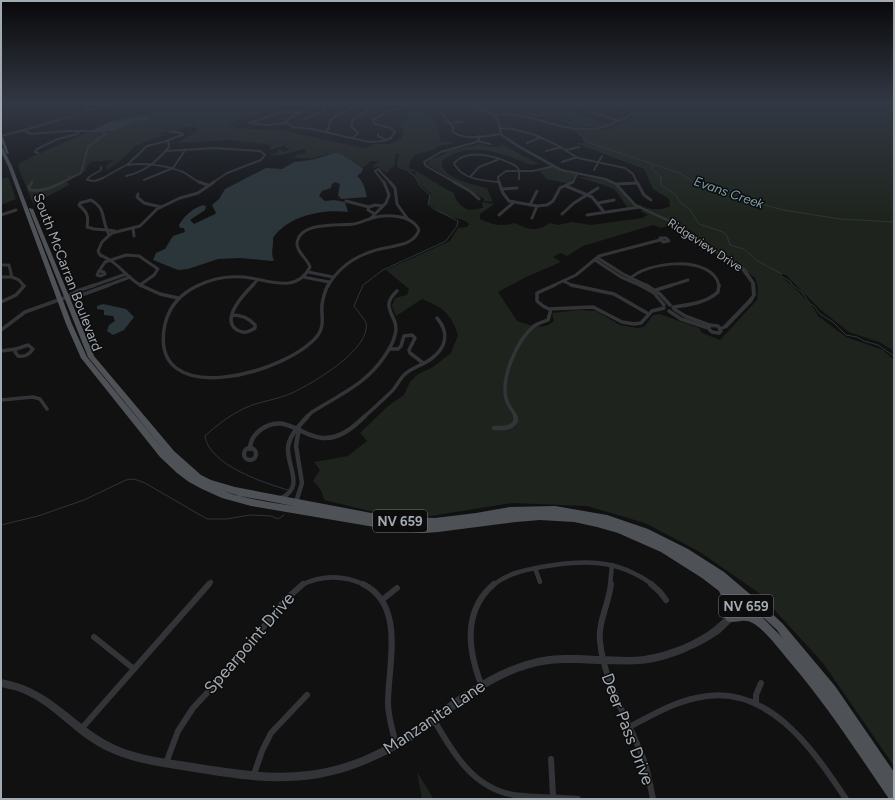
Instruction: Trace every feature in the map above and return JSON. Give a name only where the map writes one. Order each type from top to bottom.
[{"type":"main road","name":"South McCarran Boulevard","points":[[2,139],[14,165],[64,299]]},
{"type":"main road","name":"South McCarran Boulevard","points":[[1,148],[10,166],[64,299],[91,357],[166,448],[180,462],[209,483],[274,503],[408,528],[440,528],[547,516],[582,520],[618,529],[658,545],[746,601],[780,627],[816,670],[894,782]]},
{"type":"main road","name":"South McCarran Boulevard","points":[[296,502],[402,522],[435,522],[526,510],[555,510],[590,515],[632,528],[674,546],[722,576],[746,601],[814,682],[894,796]]},
{"type":"main road","points":[[274,503],[296,502]]},
{"type":"main road","points":[[718,584],[728,598],[730,618],[737,615],[746,616],[764,624]]},
{"type":"street","points":[[38,153],[35,152],[36,149],[57,139]]},
{"type":"street","points":[[32,182],[29,187],[30,190],[35,192],[62,183],[82,171],[88,147],[98,139]]},
{"type":"street","points":[[359,139],[372,142],[386,140]]},
{"type":"street","points":[[508,139],[515,145],[564,171],[603,179],[616,184],[637,183]]},
{"type":"street","points":[[527,143],[536,139]]},
{"type":"street","points":[[542,139],[561,147],[577,158],[619,166],[629,170],[634,175],[647,199],[651,200]]},
{"type":"street","points":[[101,168],[87,180],[95,181],[103,178],[133,160],[139,152],[147,146],[167,141],[169,145],[166,150],[151,166],[126,176]]},
{"type":"street","points":[[479,199],[470,191],[426,166],[424,162],[448,150],[478,141],[490,144]]},
{"type":"street","points":[[546,151],[561,147]]},
{"type":"street","points":[[566,150],[579,147]]},
{"type":"street","points":[[109,235],[107,230],[104,220],[104,216],[99,205],[91,200],[80,203],[79,205],[87,212],[89,218],[87,227],[92,230],[107,230],[115,231],[133,228],[142,224],[152,212],[180,198],[198,193],[208,185],[232,171],[261,160],[265,154],[258,151],[220,148],[166,150]]},
{"type":"street","points":[[144,180],[173,168],[186,149]]},
{"type":"street","points":[[499,182],[484,181],[471,176],[455,168],[454,163],[463,156],[474,155],[498,159],[513,164],[517,167],[519,171],[519,179]]},
{"type":"street","points":[[594,170],[602,156]]},
{"type":"street","points":[[562,162],[577,158]]},
{"type":"street","points":[[471,176],[479,167],[498,159]]},
{"type":"street","points":[[133,160],[138,163],[151,166],[173,168],[185,173],[195,181],[208,185]]},
{"type":"street","points":[[124,166],[138,163]]},
{"type":"street","points":[[554,166],[536,171],[509,171],[502,173],[498,177],[506,198],[514,202],[537,206],[549,204],[559,190],[573,182],[577,174]]},
{"type":"street","points":[[370,218],[388,200],[389,192],[375,171],[377,169],[380,170],[395,188],[397,204],[407,219]]},
{"type":"street","name":"Ridgeview Drive","points":[[616,184],[632,203],[673,222],[741,268],[751,278],[755,290],[752,299],[726,327],[721,328]]},
{"type":"street","points":[[566,186],[589,195],[598,203],[604,212]]},
{"type":"street","points":[[502,189],[517,188]]},
{"type":"street","points":[[562,214],[572,205],[598,188]]},
{"type":"street","points":[[530,205],[537,192]]},
{"type":"street","points":[[138,194],[137,197],[144,204],[161,207]]},
{"type":"street","points":[[598,203],[614,200]]},
{"type":"street","points":[[346,201],[369,207],[375,205],[383,206]]},
{"type":"street","points":[[499,215],[514,202]]},
{"type":"street","points":[[532,218],[537,206]]},
{"type":"street","points":[[369,207],[368,210],[375,214]]},
{"type":"street","points":[[587,215],[640,207]]},
{"type":"street","points":[[1,215],[16,210]]},
{"type":"street","points":[[394,217],[407,219],[418,227],[419,232],[414,239],[361,256],[343,267],[333,277],[329,282],[322,301],[321,328],[314,339],[288,358],[257,371],[224,378],[193,376],[180,370],[169,360],[163,344],[167,315],[178,298],[194,288],[219,279],[239,277],[281,283],[296,281],[308,272],[310,267],[309,262],[297,246],[297,241],[307,230],[320,226],[353,224],[370,218],[394,217]]},
{"type":"street","points":[[133,228],[134,236]]},
{"type":"street","points":[[115,231],[102,242],[98,251],[100,255],[111,259],[140,285],[160,294],[178,298]]},
{"type":"street","points":[[660,240],[596,259],[576,275],[537,293],[536,301],[545,308],[551,309],[588,306],[595,307],[629,325],[641,324],[647,313],[654,309],[670,305]]},
{"type":"street","points":[[99,271],[104,263],[111,259],[123,255],[136,255],[158,268],[158,271],[154,275],[140,285]]},
{"type":"street","points":[[596,259],[630,279],[655,291],[680,314],[694,322]]},
{"type":"street","points":[[630,279],[640,271],[676,263],[692,264],[716,278],[719,289],[717,293],[698,302],[674,308],[669,311]]},
{"type":"street","points":[[1,265],[9,265],[12,277]]},
{"type":"street","points":[[308,272],[333,277]]},
{"type":"street","points":[[64,299],[78,291],[126,274]]},
{"type":"street","points":[[1,277],[12,277],[19,280],[24,286],[16,295],[1,302]]},
{"type":"street","points":[[1,330],[25,312],[64,299],[76,297],[130,277]]},
{"type":"street","points":[[303,277],[329,282]]},
{"type":"street","points":[[232,315],[251,320],[255,325],[255,328],[245,332],[236,329],[231,322],[232,315],[239,299],[258,280]]},
{"type":"street","points":[[655,291],[688,280]]},
{"type":"street","points":[[563,281],[578,288],[609,292],[647,313]]},
{"type":"street","points":[[274,503],[290,494],[293,490],[294,474],[288,447],[293,433],[312,412],[356,386],[381,362],[389,349],[397,330],[389,311],[388,301],[391,295],[397,291]]},
{"type":"street","points":[[655,291],[664,307],[681,319],[709,327],[711,331],[717,333],[721,331],[721,328],[714,325],[709,327]]},
{"type":"street","points":[[494,428],[507,428],[514,424],[516,419],[515,414],[507,402],[504,389],[511,361],[513,355],[533,327],[548,320],[551,309]]},
{"type":"street","points":[[250,449],[250,442],[255,434],[269,425],[284,424],[299,428],[314,436],[323,438],[337,436],[356,425],[394,389],[405,374],[438,353],[445,340],[444,326],[437,318]]},
{"type":"street","points":[[1,324],[8,325]]},
{"type":"street","points":[[389,349],[398,349],[401,346],[404,336],[409,334],[413,335],[415,338],[410,353],[423,363]]},
{"type":"street","points":[[1,351],[16,350]]},
{"type":"street","points":[[1,400],[33,397],[40,399],[47,409]]},
{"type":"street","points":[[296,502],[302,483],[296,446],[299,428]]},
{"type":"street","points":[[481,684],[474,664],[470,644],[470,632],[476,610],[485,593],[500,579],[518,572],[535,568],[573,561],[592,562],[612,565],[638,575],[660,591],[666,600]]},
{"type":"street","name":"Deer Pass Drive","points":[[612,565],[610,590],[600,631],[603,660],[611,688],[647,769],[653,799]]},
{"type":"street","points":[[535,568],[540,582]]},
{"type":"street","name":"Spearpoint Drive","points":[[166,763],[177,735],[189,712],[229,670],[283,601],[295,590],[320,578],[335,577],[363,585],[382,600]]},
{"type":"street","points":[[81,729],[211,582]]},
{"type":"street","points":[[396,745],[388,704],[391,628],[387,609],[382,600],[397,588]]},
{"type":"street","name":"Manzanita Lane","points":[[1,683],[19,686],[33,693],[100,742],[122,753],[137,758],[253,777],[298,777],[330,772],[365,761],[396,745],[481,684],[508,670],[542,661],[564,659],[639,660],[660,656],[704,639],[715,632],[746,601]]},
{"type":"street","points":[[94,636],[134,669]]},
{"type":"street","points":[[756,704],[756,695],[761,683]]},
{"type":"street","points":[[629,727],[692,698],[720,694],[734,696],[756,704],[777,716],[797,733],[826,768],[846,799]]},
{"type":"street","points":[[253,777],[271,733],[307,695]]},
{"type":"street","points":[[434,719],[458,760],[477,779],[501,792],[513,795],[553,796],[578,799]]},
{"type":"street","points":[[551,759],[553,796]]},
{"type":"shaded area","points":[[71,139],[154,139],[133,148],[106,171],[107,167],[105,166],[114,160],[90,162],[85,171],[67,181],[69,185],[33,204],[18,167],[21,162]]},
{"type":"shaded area","points":[[183,139],[324,139],[365,148],[375,144],[389,144],[399,139],[440,139],[441,142],[452,142],[452,144],[441,145],[434,149],[415,155],[410,162],[409,168],[416,171],[409,172],[398,168],[397,164],[399,154],[396,154],[394,167],[389,169],[388,173],[378,168],[380,166],[373,167],[378,161],[370,161],[364,167],[344,157],[333,154],[327,154],[311,159],[295,158],[298,153],[299,155],[305,153],[306,150],[303,149],[282,155],[268,155],[279,152],[277,151],[279,149],[284,152],[289,150],[285,146],[288,144],[271,150],[270,148],[272,145],[230,140],[177,143]]},
{"type":"shaded area","points":[[583,139],[894,139],[894,353],[891,349],[879,342],[849,332],[821,310],[786,275],[778,274],[798,291],[815,310],[818,316],[846,337],[883,350],[894,360],[894,766],[823,663],[759,593],[700,552],[645,523],[587,506],[512,503],[418,518],[382,514],[324,500],[321,490],[313,481],[320,470],[314,462],[348,456],[367,441],[360,433],[388,406],[404,395],[410,382],[418,374],[433,367],[451,353],[458,335],[449,316],[440,308],[429,302],[422,299],[396,316],[392,306],[395,298],[407,295],[409,289],[386,270],[450,241],[458,228],[467,227],[469,224],[462,220],[445,215],[428,203],[431,194],[420,184],[415,174],[416,171],[454,193],[458,202],[466,209],[472,210],[483,208],[482,202],[494,204],[480,214],[480,219],[493,224],[506,225],[515,223],[532,229],[541,228],[550,223],[558,225],[572,222],[591,225],[642,218],[648,215],[640,211],[644,210],[674,225],[661,228],[653,225],[583,246],[567,256],[560,253],[553,257],[561,262],[526,277],[498,292],[517,321],[536,326],[545,326],[554,321],[552,313],[579,310],[596,311],[620,325],[637,328],[644,327],[653,315],[660,314],[699,328],[702,333],[720,340],[757,300],[758,288],[755,278],[688,229],[637,204],[654,209],[661,209],[670,206],[669,199],[653,189],[644,169],[575,143],[584,143]]},
{"type":"shaded area","points":[[480,144],[490,147],[501,147],[503,145],[539,164],[529,164],[497,153],[478,150],[459,152],[450,155],[442,161],[446,172],[451,176],[487,188],[493,202],[484,201],[484,199],[427,163],[431,159],[439,157],[448,151]]},
{"type":"shaded area","points":[[335,153],[341,154],[363,168],[362,172],[357,176],[363,183],[367,197],[341,199],[338,195],[340,184],[335,182],[332,184],[331,188],[322,191],[319,196],[325,201],[334,200],[345,202],[348,212],[338,211],[317,213],[296,219],[287,224],[279,230],[273,238],[272,255],[274,260],[240,258],[218,259],[188,269],[178,270],[153,260],[156,253],[165,249],[173,236],[185,232],[184,228],[180,228],[179,225],[186,215],[204,205],[206,207],[205,210],[190,220],[194,224],[215,214],[216,213],[212,205],[219,199],[225,189],[266,168],[282,169],[294,162],[311,160]]},
{"type":"shaded area","points":[[554,166],[577,174],[569,184],[547,179],[539,171]]},
{"type":"shaded area","points":[[8,177],[16,199],[1,205],[1,179]]},
{"type":"shaded area","points":[[578,177],[604,180],[616,185],[634,206],[627,207],[616,191],[612,188]]},
{"type":"shaded area","points":[[103,304],[126,309],[134,317],[124,330],[113,335],[107,331],[109,325],[115,321],[113,316],[104,315],[104,310],[97,309],[97,306]]},
{"type":"shaded area","points":[[417,772],[433,798],[434,799],[422,799]]},
{"type":"waterway","name":"Evans Creek","points":[[586,139],[590,143],[680,173],[696,184],[732,191],[765,205],[783,210],[840,219],[894,222]]},
{"type":"waterway","points":[[652,165],[652,169],[661,177],[661,185],[676,195],[680,202],[690,210],[699,224],[723,232],[727,236],[730,245],[744,249],[756,260],[780,273],[781,276],[791,282],[791,284],[802,292],[810,304],[814,306],[820,314],[833,322],[846,335],[857,337],[864,341],[878,345],[894,356]]},
{"type":"waterway","points":[[288,490],[265,483],[227,464],[216,456],[209,446],[205,436],[224,420],[239,411],[292,393],[339,364],[351,354],[360,343],[365,332],[366,322],[354,306],[363,285],[383,270],[446,241],[457,226],[458,221],[434,209],[428,204],[430,195],[420,186],[415,176],[409,172]]},
{"type":"waterway","points":[[67,177],[71,176]]},
{"type":"waterway","points":[[1,525],[38,516],[84,500],[126,480],[134,479],[145,483],[207,519],[227,519],[250,515],[271,516],[278,519],[284,515]]}]
